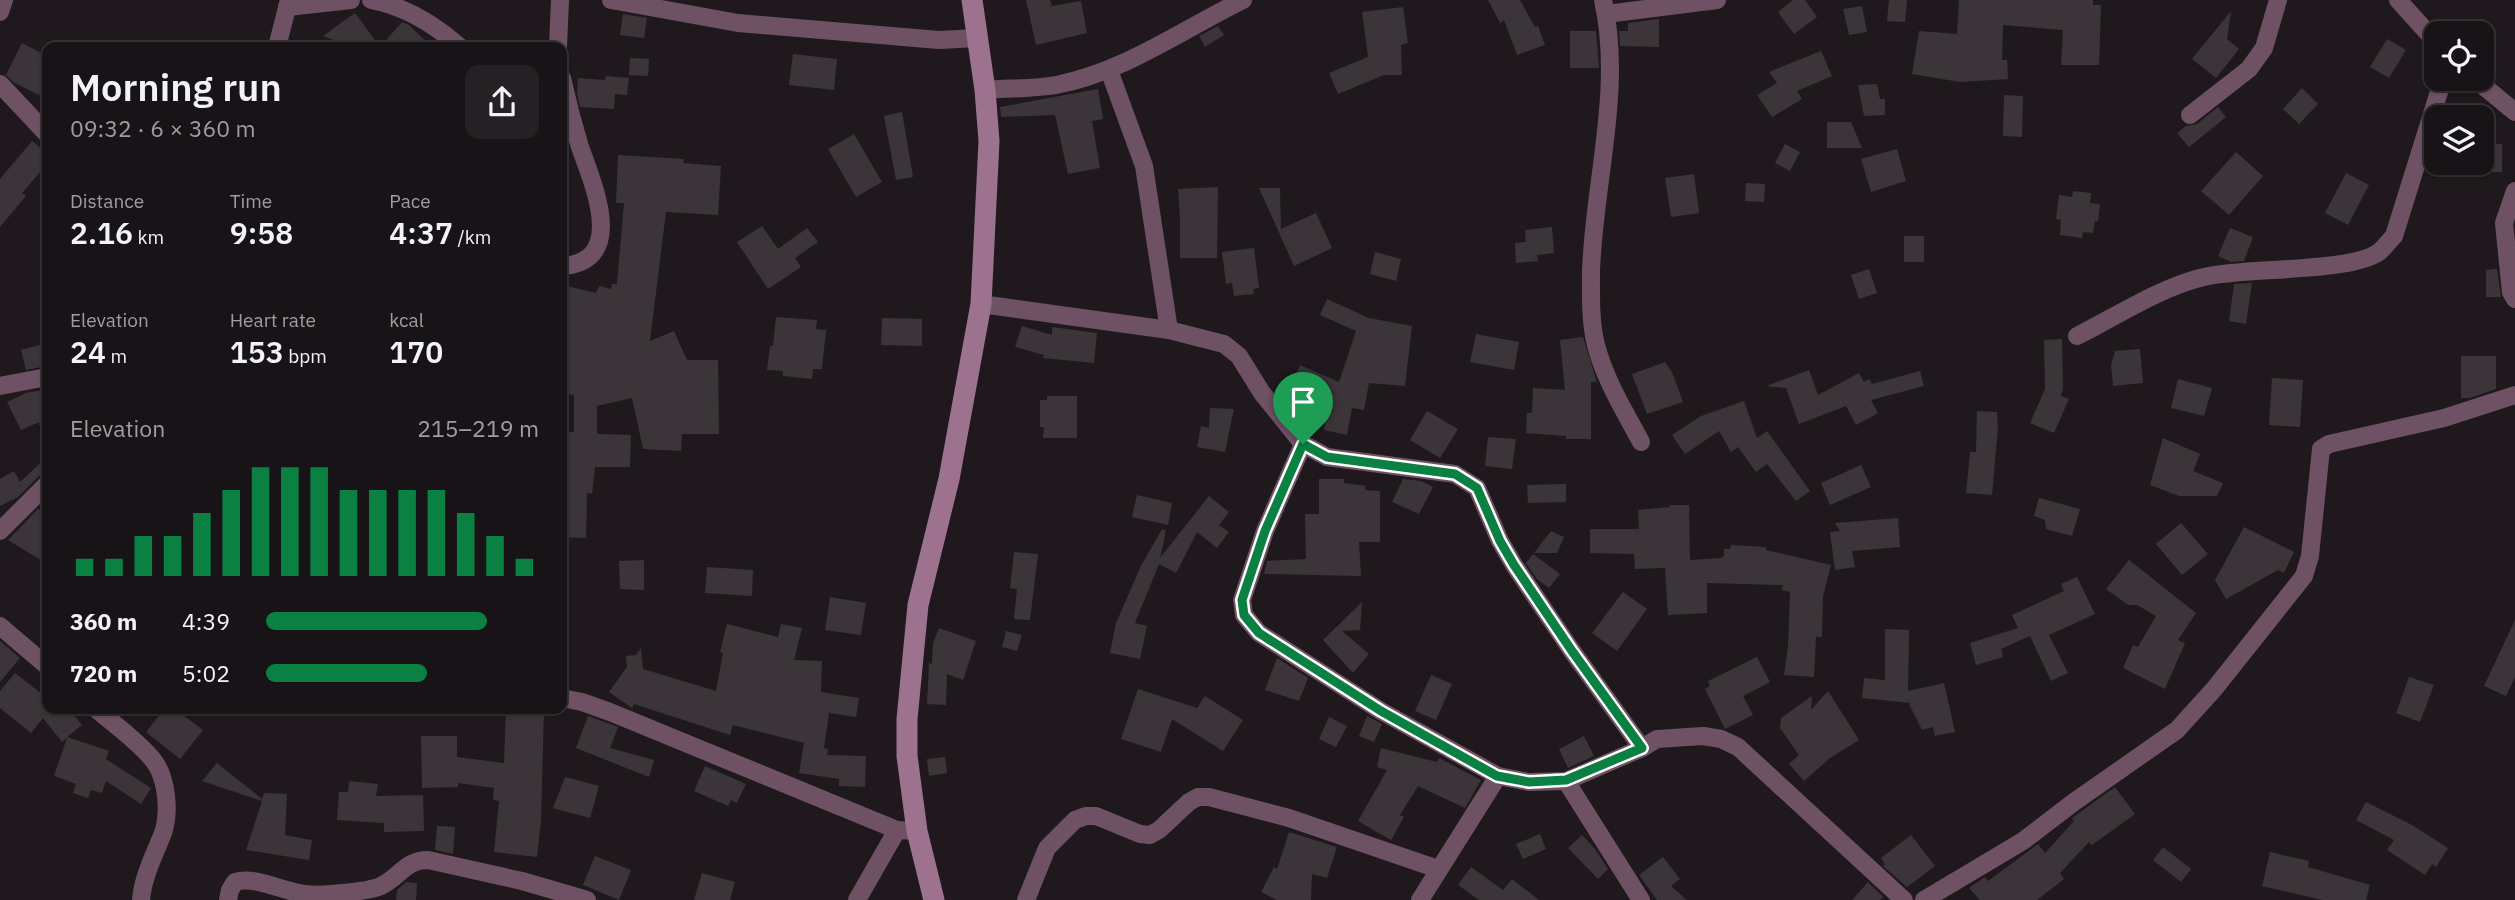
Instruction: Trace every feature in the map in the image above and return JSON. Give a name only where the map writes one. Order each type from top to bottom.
[{"type":"street","points":[[0,12],[4,0]]},
{"type":"street","points":[[278,42],[288,3],[351,0]]},
{"type":"street","points":[[371,0],[389,4],[415,16],[453,42]]},
{"type":"street","points":[[558,42],[560,0]]},
{"type":"street","points":[[611,0],[738,23],[939,40],[978,38]]},
{"type":"street","points":[[934,900],[907,830],[907,719],[918,605],[949,479],[981,304],[989,141],[985,90],[972,0]]},
{"type":"street","points":[[985,90],[1055,85],[1109,70],[1167,42],[1242,0]]},
{"type":"street","points":[[1641,442],[1605,374],[1596,343],[1592,314],[1595,210],[1610,86],[1605,7],[1717,0]]},
{"type":"street","points":[[2190,115],[2249,69],[2264,48],[2278,0]]},
{"type":"street","points":[[2398,0],[2424,29]]},
{"type":"street","points":[[1109,70],[1144,166],[1169,330]]},
{"type":"street","points":[[0,84],[42,129]]},
{"type":"street","points":[[2077,336],[2159,294],[2202,277],[2243,270],[2336,264],[2379,252],[2394,236],[2439,91]]},
{"type":"street","points":[[2490,91],[2515,113]]},
{"type":"street","points":[[567,97],[601,211],[598,241],[593,256],[580,264],[567,265]]},
{"type":"street","points":[[2515,191],[2504,223],[2511,292],[2515,299]]},
{"type":"street","points":[[981,304],[1169,330],[1224,344],[1239,356],[1262,393],[1303,444],[1327,457],[1455,474],[1477,488],[1500,541],[1514,565],[1642,748]]},
{"type":"street","points":[[0,386],[42,378]]},
{"type":"street","points":[[1924,900],[2023,841],[2177,730],[2215,688],[2304,576],[2310,556],[2321,449],[2329,444],[2444,418],[2515,395]]},
{"type":"street","points":[[1303,444],[1265,531],[1242,600],[1244,615],[1259,633],[1381,711],[1497,776],[1529,782],[1566,780],[1642,748],[1657,738],[1721,739],[1738,747],[1904,900]]},
{"type":"street","points":[[0,531],[42,489]]},
{"type":"street","points":[[0,626],[42,662]]},
{"type":"street","points":[[567,699],[610,712],[907,830]]},
{"type":"street","points":[[102,714],[154,760],[163,781],[166,803],[164,829],[142,883],[141,900]]},
{"type":"street","points":[[1420,900],[1497,776]]},
{"type":"street","points":[[1566,780],[1641,900]]},
{"type":"street","points":[[1026,900],[1047,848],[1075,820],[1096,816],[1140,834],[1150,835],[1198,797],[1209,797],[1289,818],[1437,869]]},
{"type":"street","points":[[857,900],[907,830]]},
{"type":"street","points":[[228,900],[235,882],[246,879],[306,894],[329,894],[379,887],[417,860],[428,860],[522,881],[587,900]]},
{"type":"building","points":[[1026,0],[1050,0],[1052,6],[1081,1],[1087,33],[1036,45]]},
{"type":"building","points":[[1488,0],[1520,0],[1535,27],[1538,26],[1545,45],[1517,55],[1504,20],[1500,23]]},
{"type":"building","points":[[1793,0],[1805,0],[1817,17],[1794,34],[1778,12]]},
{"type":"building","points":[[1889,0],[1907,0],[1905,22],[1887,21]]},
{"type":"building","points":[[1959,0],[2093,0],[2093,5],[2101,5],[2099,65],[2061,65],[2063,30],[2003,25],[2002,60],[2007,60],[2008,79],[1960,82],[1912,74],[1919,31],[1957,34]]},
{"type":"building","points":[[1862,6],[1867,32],[1849,35],[1843,9]]},
{"type":"building","points":[[1403,7],[1408,43],[1401,45],[1402,75],[1384,75],[1338,94],[1329,73],[1368,57],[1362,12]]},
{"type":"building","points":[[2231,11],[2227,39],[2239,49],[2216,78],[2192,59]]},
{"type":"building","points":[[355,13],[376,42],[339,42],[323,36]]},
{"type":"building","points":[[623,14],[647,18],[644,38],[620,35]]},
{"type":"building","points":[[1659,19],[1659,47],[1620,46],[1619,31],[1628,31],[1628,23]]},
{"type":"building","points":[[402,22],[427,42],[390,42],[387,39]]},
{"type":"building","points":[[1218,26],[1224,35],[1205,47],[1199,36]]},
{"type":"building","points":[[1570,31],[1596,31],[1599,68],[1570,68]]},
{"type":"building","points":[[2387,39],[2406,50],[2389,78],[2370,67]]},
{"type":"building","points":[[22,43],[42,53],[42,89],[39,95],[13,82],[6,75]]},
{"type":"building","points":[[1821,51],[1832,76],[1797,91],[1802,99],[1772,117],[1757,95],[1777,83],[1769,72]]},
{"type":"building","points":[[793,54],[837,59],[834,90],[789,85]]},
{"type":"building","points":[[630,58],[649,59],[648,76],[629,75]]},
{"type":"building","points":[[606,76],[629,78],[627,95],[615,94],[614,109],[580,107],[578,78],[605,80]]},
{"type":"building","points":[[1877,84],[1880,99],[1885,99],[1885,115],[1864,116],[1858,85]]},
{"type":"building","points":[[2302,88],[2318,104],[2299,124],[2283,109]]},
{"type":"building","points":[[1098,89],[1103,119],[1092,121],[1100,168],[1068,174],[1055,115],[1001,117],[1000,107]]},
{"type":"building","points":[[2004,95],[2023,96],[2022,137],[2003,136]]},
{"type":"building","points":[[2218,107],[2226,117],[2189,147],[2177,133],[2186,126],[2197,124]]},
{"type":"building","points":[[902,112],[913,177],[896,180],[884,116]]},
{"type":"building","points":[[1827,122],[1851,122],[1862,148],[1827,148]]},
{"type":"building","points":[[854,134],[882,182],[856,197],[828,149]]},
{"type":"building","points":[[32,141],[42,149],[42,170],[22,193],[26,196],[0,227],[0,179]]},
{"type":"building","points":[[1785,144],[1800,152],[1790,171],[1775,163]]},
{"type":"building","points":[[2494,144],[2502,144],[2502,172],[2494,172]]},
{"type":"building","points":[[1897,149],[1906,181],[1871,192],[1861,159]]},
{"type":"building","points":[[2236,152],[2263,176],[2229,215],[2201,191]]},
{"type":"building","points":[[618,155],[684,159],[683,163],[721,166],[718,215],[666,212],[650,341],[674,331],[687,360],[718,360],[719,434],[682,434],[681,451],[643,449],[632,398],[597,406],[597,434],[631,435],[630,467],[595,467],[592,494],[587,493],[586,538],[567,537],[567,432],[574,432],[574,396],[567,393],[567,286],[596,293],[599,286],[611,289],[612,284],[617,284],[624,203],[616,203]]},
{"type":"building","points":[[2346,173],[2369,185],[2348,225],[2325,213]]},
{"type":"building","points":[[1694,174],[1699,213],[1671,217],[1665,178]]},
{"type":"building","points":[[1746,183],[1765,184],[1764,202],[1745,201]]},
{"type":"building","points":[[1218,187],[1217,258],[1180,258],[1178,189]]},
{"type":"building","points":[[1259,188],[1280,188],[1281,229],[1316,213],[1332,248],[1294,266]]},
{"type":"building","points":[[2073,191],[2091,193],[2090,203],[2100,204],[2093,233],[2083,232],[2082,238],[2060,235],[2061,220],[2056,219],[2059,195],[2072,197]]},
{"type":"building","points":[[762,226],[778,249],[807,228],[818,242],[795,258],[801,267],[768,289],[737,242]]},
{"type":"building","points":[[1552,227],[1554,253],[1537,255],[1538,261],[1516,263],[1515,243],[1526,242],[1525,230]]},
{"type":"building","points":[[2230,228],[2253,237],[2244,261],[2231,262],[2218,256]]},
{"type":"building","points":[[1904,236],[1924,236],[1924,262],[1904,262]]},
{"type":"building","points":[[1254,248],[1259,288],[1253,289],[1254,294],[1234,296],[1232,283],[1226,284],[1222,252]]},
{"type":"building","points":[[1375,252],[1401,259],[1396,281],[1370,274]]},
{"type":"building","points":[[1869,269],[1877,293],[1859,299],[1851,275]]},
{"type":"building","points":[[2497,269],[2501,297],[2486,297],[2486,270]]},
{"type":"building","points":[[2252,283],[2246,324],[2229,321],[2234,284]]},
{"type":"building","points":[[1327,299],[1369,318],[1412,326],[1405,386],[1369,383],[1364,410],[1352,408],[1347,435],[1324,430],[1328,398],[1293,383],[1300,365],[1339,382],[1356,331],[1320,315]]},
{"type":"building","points":[[776,317],[817,320],[816,329],[826,330],[822,369],[813,369],[812,379],[783,376],[783,371],[767,370]]},
{"type":"building","points":[[882,318],[922,319],[922,346],[881,345]]},
{"type":"building","points":[[1022,326],[1052,335],[1052,327],[1097,333],[1094,363],[1043,358],[1044,355],[1015,347]]},
{"type":"building","points":[[1476,334],[1519,342],[1514,370],[1470,362]]},
{"type":"building","points":[[1583,337],[1597,382],[1591,382],[1591,439],[1566,439],[1566,436],[1526,433],[1527,413],[1532,413],[1533,388],[1565,390],[1560,340]]},
{"type":"building","points":[[2062,339],[2061,396],[2069,399],[2054,433],[2030,423],[2045,389],[2044,340]]},
{"type":"building","points":[[42,344],[42,367],[26,370],[21,350]]},
{"type":"building","points":[[2140,349],[2143,383],[2113,386],[2111,365],[2115,351]]},
{"type":"building","points":[[2461,356],[2496,356],[2496,389],[2470,398],[2461,398]]},
{"type":"building","points":[[1665,362],[1672,372],[1683,402],[1647,414],[1632,374]]},
{"type":"building","points":[[1809,370],[1818,395],[1859,373],[1864,382],[1869,379],[1872,384],[1920,371],[1924,386],[1871,400],[1878,413],[1856,425],[1846,406],[1799,424],[1786,388],[1766,386]]},
{"type":"building","points":[[2272,378],[2303,380],[2300,427],[2269,425]]},
{"type":"building","points":[[2178,379],[2212,388],[2204,416],[2171,408]]},
{"type":"building","points":[[42,390],[42,431],[39,422],[21,430],[7,402],[26,393]]},
{"type":"building","points":[[1047,396],[1077,396],[1077,438],[1043,438],[1044,427],[1040,427],[1040,400],[1047,400]]},
{"type":"building","points":[[1744,401],[1757,438],[1767,431],[1810,491],[1796,501],[1767,464],[1756,472],[1738,447],[1731,452],[1719,431],[1685,454],[1672,435],[1701,416]]},
{"type":"building","points":[[1210,408],[1234,409],[1225,452],[1197,447],[1201,426],[1209,428]]},
{"type":"building","points":[[1427,411],[1458,429],[1440,458],[1410,440]]},
{"type":"building","points":[[1977,411],[1997,412],[1992,495],[1966,493],[1970,452],[1976,452]]},
{"type":"building","points":[[1488,437],[1516,439],[1512,469],[1485,466]]},
{"type":"building","points":[[2163,438],[2200,454],[2193,471],[2223,483],[2217,496],[2179,496],[2150,485]]},
{"type":"building","points":[[42,462],[42,475],[18,497],[0,506],[0,479],[14,471],[20,482]]},
{"type":"building","points":[[1861,465],[1871,487],[1830,505],[1821,483]]},
{"type":"building","points":[[1319,479],[1344,479],[1344,483],[1366,486],[1365,490],[1380,491],[1380,542],[1359,542],[1361,576],[1264,574],[1267,561],[1306,559],[1305,514],[1319,514]]},
{"type":"building","points":[[1403,479],[1421,481],[1433,487],[1419,514],[1392,502]]},
{"type":"building","points":[[1566,484],[1566,502],[1528,503],[1527,485]]},
{"type":"building","points":[[1137,495],[1172,503],[1168,525],[1132,517]]},
{"type":"building","points":[[1209,496],[1229,512],[1219,525],[1229,532],[1217,548],[1197,532],[1176,573],[1159,564],[1135,623],[1147,626],[1140,659],[1110,653],[1116,623],[1141,566],[1162,529],[1166,531],[1160,558]]},
{"type":"building","points":[[2039,498],[2080,509],[2072,536],[2046,529],[2045,520],[2034,516]]},
{"type":"building","points":[[1689,505],[1690,560],[1721,558],[1724,556],[1724,549],[1730,549],[1731,545],[1766,547],[1766,550],[1831,565],[1823,596],[1822,637],[1816,637],[1814,677],[1784,675],[1790,592],[1782,590],[1783,585],[1707,583],[1707,613],[1668,615],[1665,568],[1635,569],[1634,554],[1590,553],[1590,529],[1639,529],[1638,510]]},
{"type":"building","points":[[38,509],[42,511],[42,561],[8,540]]},
{"type":"building","points":[[1898,518],[1900,547],[1852,551],[1855,567],[1835,570],[1830,532],[1840,531],[1835,523]]},
{"type":"building","points":[[2181,523],[2208,554],[2182,575],[2156,544]]},
{"type":"building","points":[[2244,527],[2294,552],[2284,573],[2278,570],[2226,599],[2215,580]]},
{"type":"building","points":[[1551,531],[1564,537],[1557,553],[1534,553]]},
{"type":"building","points":[[1014,552],[1038,554],[1030,620],[1014,619],[1017,589],[1010,588]]},
{"type":"building","points":[[1533,554],[1560,574],[1549,588],[1537,579],[1526,563]]},
{"type":"building","points":[[644,560],[644,590],[620,589],[619,561]]},
{"type":"building","points":[[2129,560],[2196,613],[2178,640],[2185,643],[2165,689],[2123,668],[2133,645],[2138,647],[2156,616],[2137,605],[2128,605],[2106,589]]},
{"type":"building","points":[[707,567],[753,570],[752,596],[705,593]]},
{"type":"building","points":[[2077,577],[2095,614],[2049,635],[2068,673],[2051,681],[2030,636],[2001,649],[2003,657],[1976,665],[1970,643],[2018,628],[2012,615],[2064,591],[2061,584]]},
{"type":"building","points":[[1623,592],[1647,609],[1617,651],[1592,633]]},
{"type":"building","points":[[830,597],[866,603],[861,635],[825,630]]},
{"type":"building","points":[[1362,602],[1360,630],[1342,631],[1369,654],[1353,673],[1323,640]]},
{"type":"building","points":[[2515,620],[2515,677],[2506,696],[2484,686]]},
{"type":"building","points":[[727,624],[778,637],[781,624],[802,628],[794,660],[822,661],[821,692],[859,698],[856,717],[829,713],[824,748],[828,749],[827,755],[866,756],[865,787],[839,786],[839,779],[799,773],[804,743],[733,725],[730,735],[634,704],[632,708],[609,692],[627,667],[626,656],[636,655],[641,648],[643,669],[716,691],[723,653],[720,652]]},
{"type":"building","points":[[939,628],[976,641],[963,680],[947,674],[946,705],[927,704],[929,663],[932,664],[933,643]]},
{"type":"building","points":[[1885,629],[1909,630],[1908,691],[1944,683],[1955,732],[1935,736],[1933,727],[1922,730],[1909,704],[1911,703],[1862,698],[1864,678],[1885,680]]},
{"type":"building","points":[[1006,631],[1022,635],[1017,651],[1002,647]]},
{"type":"building","points":[[0,641],[20,658],[0,682]]},
{"type":"building","points":[[1757,657],[1770,682],[1743,696],[1753,715],[1725,729],[1705,689],[1710,686],[1708,681]]},
{"type":"building","points":[[1277,658],[1308,678],[1299,701],[1265,690]]},
{"type":"building","points":[[15,673],[42,694],[42,714],[73,714],[82,725],[67,737],[109,751],[106,759],[151,788],[141,804],[106,781],[102,793],[91,790],[88,798],[73,793],[76,784],[54,776],[67,738],[62,742],[43,718],[31,733],[0,708],[0,691]]},
{"type":"building","points":[[1431,675],[1452,684],[1436,720],[1415,711]]},
{"type":"building","points":[[2409,677],[2434,685],[2420,722],[2396,713]]},
{"type":"building","points":[[1138,689],[1197,708],[1205,696],[1243,720],[1223,751],[1172,719],[1161,752],[1121,739]]},
{"type":"building","points":[[1828,691],[1859,740],[1830,758],[1804,781],[1789,764],[1799,755],[1780,728],[1781,718],[1812,696],[1811,710]]},
{"type":"building","points":[[160,714],[182,714],[203,730],[180,759],[146,732]]},
{"type":"building","points":[[506,714],[544,714],[541,821],[537,857],[494,852],[499,801],[493,800],[494,788],[458,783],[458,787],[422,788],[421,736],[457,736],[457,757],[504,763]]},
{"type":"building","points":[[588,716],[618,727],[610,748],[654,760],[649,777],[576,748]]},
{"type":"building","points":[[1367,716],[1382,724],[1374,742],[1359,736]]},
{"type":"building","points":[[1329,717],[1347,726],[1336,747],[1319,739]]},
{"type":"building","points":[[1584,736],[1594,756],[1568,768],[1559,749]]},
{"type":"building","points":[[1381,748],[1437,762],[1439,758],[1481,780],[1465,808],[1418,786],[1400,815],[1404,817],[1391,840],[1358,821],[1387,770],[1377,767]]},
{"type":"building","points":[[945,757],[947,773],[929,776],[927,759]]},
{"type":"building","points":[[217,763],[262,799],[264,793],[287,794],[285,835],[312,840],[309,860],[246,850],[262,801],[202,781]]},
{"type":"building","points":[[705,766],[746,784],[737,803],[731,800],[728,806],[694,791]]},
{"type":"building","points":[[565,777],[599,786],[590,818],[553,808]]},
{"type":"building","points":[[349,781],[378,784],[376,796],[423,795],[424,831],[384,832],[384,823],[337,820],[339,792],[348,792]]},
{"type":"building","points":[[2115,787],[2135,814],[2092,845],[2089,842],[2060,873],[2064,879],[2037,900],[1980,900],[1969,888],[1985,877],[1988,881],[2038,844],[2045,853],[2074,821],[2072,818]]},
{"type":"building","points":[[2366,802],[2412,825],[2448,848],[2436,867],[2432,864],[2425,875],[2387,850],[2394,840],[2356,820]]},
{"type":"building","points":[[437,826],[455,827],[453,854],[435,850]]},
{"type":"building","points":[[1289,832],[1337,847],[1327,878],[1312,874],[1311,900],[1277,900],[1261,892],[1274,867],[1277,869]]},
{"type":"building","points":[[1540,834],[1546,849],[1523,859],[1516,844]]},
{"type":"building","points":[[1582,835],[1608,869],[1598,879],[1568,848]]},
{"type":"building","points":[[1911,835],[1935,866],[1907,887],[1883,866],[1885,864],[1881,858]]},
{"type":"building","points":[[2163,847],[2191,869],[2181,882],[2153,860]]},
{"type":"building","points":[[2270,852],[2309,861],[2308,867],[2370,885],[2366,900],[2323,900],[2262,886]]},
{"type":"building","points":[[595,856],[631,870],[619,900],[583,885]]},
{"type":"building","points":[[1663,857],[1680,879],[1671,886],[1687,900],[1657,900],[1639,875]]},
{"type":"building","points":[[1471,867],[1503,890],[1512,879],[1539,900],[1479,900],[1458,885]]},
{"type":"building","points":[[702,873],[735,882],[730,900],[694,900]]},
{"type":"building","points":[[406,882],[417,883],[416,900],[396,900],[397,890]]},
{"type":"building","points":[[1868,882],[1883,897],[1880,900],[1852,900]]},
{"type":"route","points":[[1303,444],[1327,457],[1455,474],[1477,488],[1500,541],[1514,565],[1642,748],[1566,780],[1529,782],[1497,776],[1381,711],[1251,626],[1244,615],[1242,600],[1265,531],[1303,444]]}]
